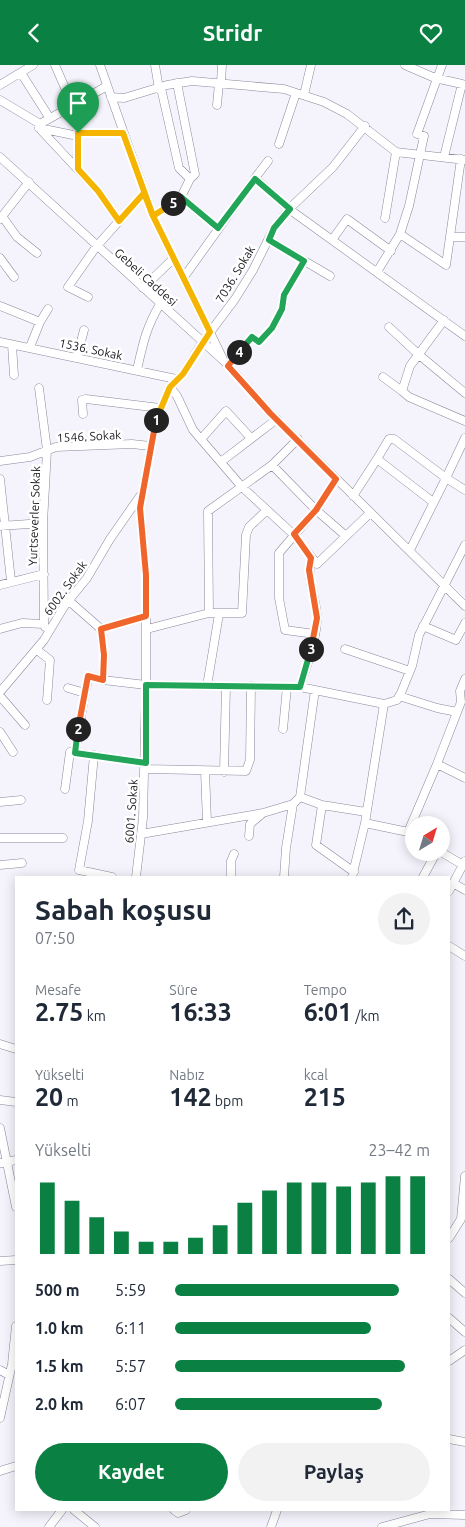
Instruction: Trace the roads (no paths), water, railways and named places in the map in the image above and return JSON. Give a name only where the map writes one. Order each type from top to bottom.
[{"type":"street","points":[[0,85],[33,65]]},
{"type":"street","points":[[54,65],[72,104]]},
{"type":"street","points":[[100,65],[153,216],[226,364],[252,337],[259,342],[272,328],[282,309],[284,295],[304,261]]},
{"type":"street","points":[[155,65],[179,168],[190,179]]},
{"type":"street","points":[[217,105],[222,65]]},
{"type":"street","points":[[279,144],[311,65]]},
{"type":"street","points":[[404,65],[436,78],[462,84],[444,157]]},
{"type":"street","points":[[377,272],[400,234],[409,207],[424,136],[417,134],[442,65]]},
{"type":"street","points":[[21,73],[50,117]]},
{"type":"street","points":[[111,97],[124,98],[177,83],[220,83],[300,93],[332,106],[365,126],[396,151],[463,159],[446,265],[400,234]]},
{"type":"street","points":[[153,216],[181,197],[194,173],[177,83]]},
{"type":"street","points":[[40,126],[50,117],[107,86]]},
{"type":"street","points":[[0,100],[40,126],[98,191],[119,221]]},
{"type":"street","points":[[40,126],[78,135],[123,133]]},
{"type":"street","name":"7036. Sokak","points":[[202,343],[253,270],[274,228],[290,209],[333,167],[365,126]]},
{"type":"street","points":[[78,135],[78,169]]},
{"type":"street","points":[[385,218],[396,151]]},
{"type":"street","name":"Gebeli Caddesi","points":[[0,157],[29,182],[96,247],[226,364],[336,479],[465,606]]},
{"type":"street","points":[[184,277],[268,161]]},
{"type":"street","points":[[255,179],[290,209],[465,336]]},
{"type":"street","points":[[29,182],[1,218],[17,237],[37,253]]},
{"type":"street","points":[[88,297],[68,287],[96,247],[144,193]]},
{"type":"street","points":[[181,197],[218,228]]},
{"type":"street","points":[[332,240],[347,219],[391,251]]},
{"type":"street","points":[[451,237],[465,237]]},
{"type":"street","points":[[269,240],[330,276]]},
{"type":"street","points":[[0,258],[14,277]]},
{"type":"street","points":[[143,288],[173,259]]},
{"type":"street","points":[[137,370],[141,346],[150,322],[160,304]]},
{"type":"street","points":[[0,306],[40,322]]},
{"type":"street","points":[[30,347],[40,322],[48,309]]},
{"type":"street","points":[[402,391],[410,366],[444,321]]},
{"type":"street","points":[[389,327],[465,393]]},
{"type":"street","points":[[77,357],[84,330]]},
{"type":"street","name":"1536. Sokak","points":[[0,341],[176,379]]},
{"type":"street","name":"6001. Sokak","points":[[136,876],[146,766],[146,575],[140,508],[150,446],[160,408],[170,387],[183,374],[202,343]]},
{"type":"street","points":[[12,345],[14,375]]},
{"type":"street","points":[[383,377],[409,397],[465,421]]},
{"type":"street","points":[[170,387],[177,396],[188,422],[242,487],[294,534],[317,564],[370,513]]},
{"type":"street","name":"Yurtseverler Sokak","points":[[39,388],[47,450],[42,523],[44,624],[47,633]]},
{"type":"street","points":[[83,414],[82,400],[86,399],[160,408]]},
{"type":"street","points":[[202,438],[226,411],[251,438]]},
{"type":"street","points":[[222,461],[277,419]]},
{"type":"street","points":[[410,550],[465,438]]},
{"type":"street","points":[[209,613],[208,511],[272,465],[298,439]]},
{"type":"street","points":[[353,496],[389,439],[394,439],[465,490]]},
{"type":"street","name":"1546. Sokak","points":[[0,461],[30,457],[56,447],[132,444],[150,446]]},
{"type":"street","points":[[377,459],[433,502]]},
{"type":"street","points":[[272,465],[316,510],[346,536]]},
{"type":"street","points":[[0,479],[4,552],[11,581]]},
{"type":"street","points":[[315,634],[285,630],[282,615],[279,553],[316,510],[336,479]]},
{"type":"street","name":"6002. Sokak","points":[[0,692],[37,650],[68,600],[87,578],[118,526],[142,492]]},
{"type":"street","points":[[147,629],[209,613],[242,613],[246,535],[249,527],[267,510]]},
{"type":"street","points":[[3,526],[42,523]]},
{"type":"street","points":[[75,753],[88,676],[103,680],[146,685],[300,687],[384,704],[396,700],[410,671],[423,626],[465,545]]},
{"type":"street","points":[[300,687],[315,634],[317,618],[309,570],[311,558]]},
{"type":"street","points":[[0,585],[44,574]]},
{"type":"street","points":[[68,600],[101,629],[104,655],[103,680]]},
{"type":"street","points":[[207,686],[219,614]]},
{"type":"street","points":[[101,629],[146,616]]},
{"type":"street","points":[[0,629],[22,623],[44,624]]},
{"type":"street","points":[[423,626],[456,640],[465,623]]},
{"type":"street","points":[[345,649],[410,671]]},
{"type":"street","points":[[37,650],[50,660],[47,700]]},
{"type":"street","points":[[418,816],[457,712],[465,679]]},
{"type":"street","points":[[224,772],[226,686]]},
{"type":"street","points":[[65,789],[70,752],[146,766],[224,772],[246,771],[250,760],[251,686]]},
{"type":"street","points":[[68,687],[85,693]]},
{"type":"street","points":[[283,729],[287,687]]},
{"type":"street","points":[[141,834],[263,813],[293,804],[300,797],[315,690]]},
{"type":"street","points":[[0,696],[25,725]]},
{"type":"street","points":[[399,696],[436,708],[457,712]]},
{"type":"street","points":[[322,805],[316,845],[353,875],[365,823],[384,704]]},
{"type":"street","points":[[0,732],[13,753]]},
{"type":"street","points":[[94,755],[88,821],[79,870],[107,876]]},
{"type":"street","points":[[437,764],[465,778]]},
{"type":"street","points":[[204,771],[207,822]]},
{"type":"street","points":[[300,797],[322,805],[366,812]]},
{"type":"street","points":[[0,802],[21,800]]},
{"type":"street","points":[[284,876],[286,848],[293,804]]},
{"type":"street","points":[[250,836],[250,824],[263,813]]},
{"type":"street","points":[[365,823],[405,833]]},
{"type":"street","points":[[0,838],[63,838]]},
{"type":"street","points":[[231,876],[234,854]]},
{"type":"street","points":[[450,856],[464,863],[450,889]]},
{"type":"street","points":[[424,876],[432,861]]},
{"type":"street","points":[[0,865],[22,863]]},
{"type":"street","points":[[453,883],[465,889]]},
{"type":"street","points":[[450,947],[465,957]]},
{"type":"street","points":[[0,1044],[15,1049]]},
{"type":"street","points":[[0,1100],[15,1102]]},
{"type":"street","points":[[0,1128],[3,1163],[15,1204]]},
{"type":"street","points":[[450,1236],[454,1234],[462,1219],[465,1175]]},
{"type":"street","points":[[0,1261],[15,1260]]},
{"type":"street","points":[[450,1280],[465,1293]]},
{"type":"street","points":[[450,1319],[465,1332]]},
{"type":"street","points":[[0,1419],[9,1375],[14,1364],[15,1345]]},
{"type":"street","points":[[450,1360],[465,1350]]},
{"type":"street","points":[[0,1370],[9,1375]]},
{"type":"street","points":[[7,1389],[15,1392]]},
{"type":"street","points":[[450,1439],[465,1442]]},
{"type":"street","points":[[0,1471],[15,1466]]},
{"type":"street","points":[[49,1527],[61,1511]]},
{"type":"street","points":[[75,1511],[95,1527]]},
{"type":"street","points":[[271,1527],[277,1511]]},
{"type":"street","points":[[382,1527],[430,1514],[465,1515]]}]
